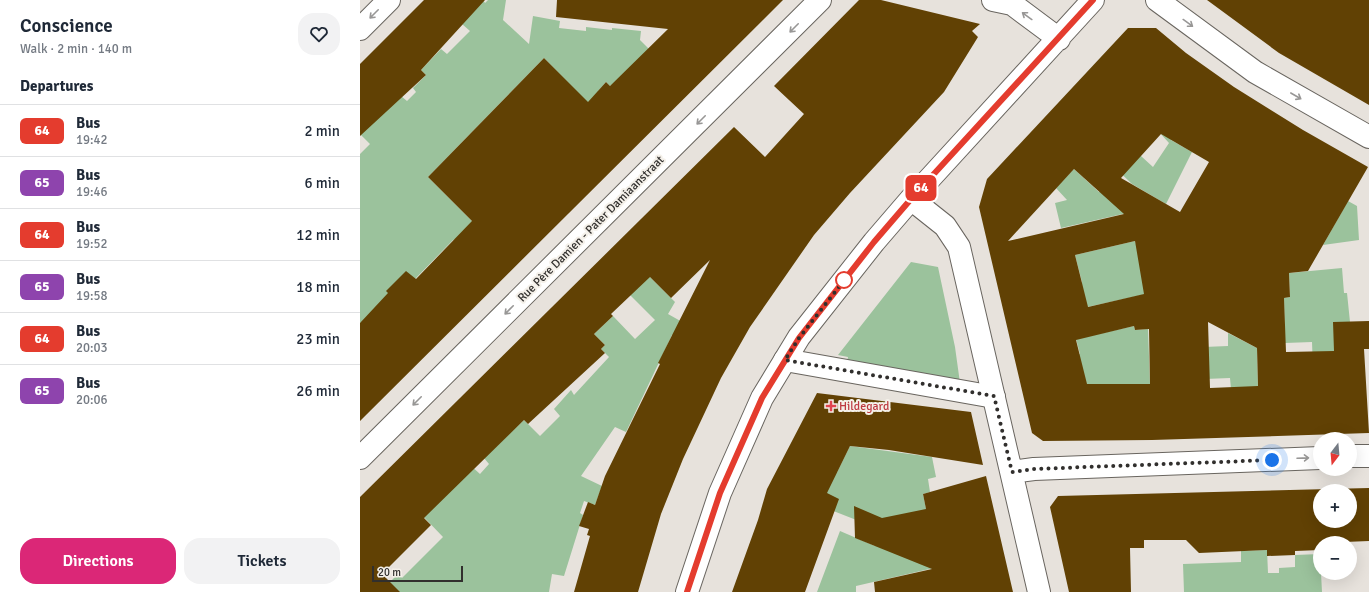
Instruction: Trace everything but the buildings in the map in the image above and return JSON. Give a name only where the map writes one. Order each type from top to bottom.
[{"type":"street","points":[[360,29],[389,0]]},
{"type":"street","name":"Rue Père Damien - Pater Damiaanstraat","points":[[360,458],[820,0]]},
{"type":"street","points":[[993,0],[1012,4],[1059,39]]},
{"type":"street","points":[[687,592],[720,493],[762,398],[799,338],[874,242],[911,199],[1059,39],[1093,0]]},
{"type":"street","points":[[1157,0],[1255,72],[1369,137]]},
{"type":"street","points":[[911,199],[945,226],[959,247],[1039,592]]},
{"type":"street","points":[[785,360],[994,396]]},
{"type":"street","points":[[1357,456],[1369,456]]},
{"type":"street","points":[[1012,472],[1034,469],[1313,458]]},
{"type":"green space","points":[[483,0],[485,3],[488,0],[506,0],[503,20],[529,44],[533,16],[560,21],[559,28],[586,31],[586,27],[641,31],[640,40],[656,56],[610,86],[606,82],[598,91],[602,96],[591,106],[544,58],[428,177],[481,230],[453,240],[415,279],[412,277],[397,301],[360,323],[360,154],[370,144],[360,134],[401,96],[407,101],[416,92],[413,88],[426,75],[421,70],[441,49],[447,54],[470,31],[462,24]]},
{"type":"green space","points":[[1178,127],[1171,140],[1192,152],[1166,204],[1132,184],[1106,159],[1141,156],[1153,167],[1169,143],[1159,132]]},
{"type":"green space","points":[[1074,169],[1099,192],[1122,186],[1127,213],[1061,228],[1055,203],[1067,200],[1056,188]]},
{"type":"green space","points":[[1348,201],[1357,206],[1359,240],[1323,245]]},
{"type":"green space","points":[[1135,241],[1151,293],[1060,313],[1082,282],[1075,255]]},
{"type":"green space","points":[[911,262],[938,267],[955,347],[960,383],[847,362],[848,357],[838,355]]},
{"type":"green space","points":[[1342,268],[1344,293],[1347,293],[1350,322],[1334,351],[1313,370],[1312,342],[1285,343],[1284,298],[1290,297],[1289,273]]},
{"type":"green space","points":[[649,276],[675,302],[668,314],[684,323],[677,337],[672,335],[626,432],[615,427],[581,476],[602,486],[595,505],[584,501],[580,513],[583,515],[564,576],[552,574],[549,592],[380,592],[398,574],[402,578],[443,537],[418,511],[469,464],[480,474],[489,464],[484,458],[524,420],[540,436],[560,416],[554,409],[571,390],[574,395],[609,357],[601,349],[605,345],[594,334],[613,316],[635,339],[655,320],[630,295]]},
{"type":"green space","points":[[1134,326],[1135,330],[1148,329],[1150,384],[1123,388],[1076,383],[1075,355],[1080,354],[1076,339]]},
{"type":"green space","points":[[1228,333],[1257,348],[1258,388],[1231,389],[1230,378],[1205,379],[1204,347],[1228,346]]},
{"type":"green space","points":[[850,446],[932,457],[936,477],[928,479],[930,492],[923,494],[938,567],[856,586],[856,592],[817,592],[840,531],[875,546],[864,523],[813,503],[828,469],[837,472]]},
{"type":"green space","points":[[1267,550],[1268,573],[1279,573],[1279,568],[1295,567],[1295,555],[1313,554],[1313,580],[1321,580],[1322,592],[1184,592],[1183,564],[1241,562],[1241,551]]},
{"type":"bus line","name":"64","points":[[687,592],[690,579],[720,493],[762,398],[799,338],[874,242],[911,199],[1059,39],[1093,0]]},
{"type":"place","name":"Hildegard","points":[[831,406]]},
{"type":"route","points":[[844,280],[846,278],[799,338],[785,360],[994,396],[1012,472],[1034,469],[1272,460]]}]
